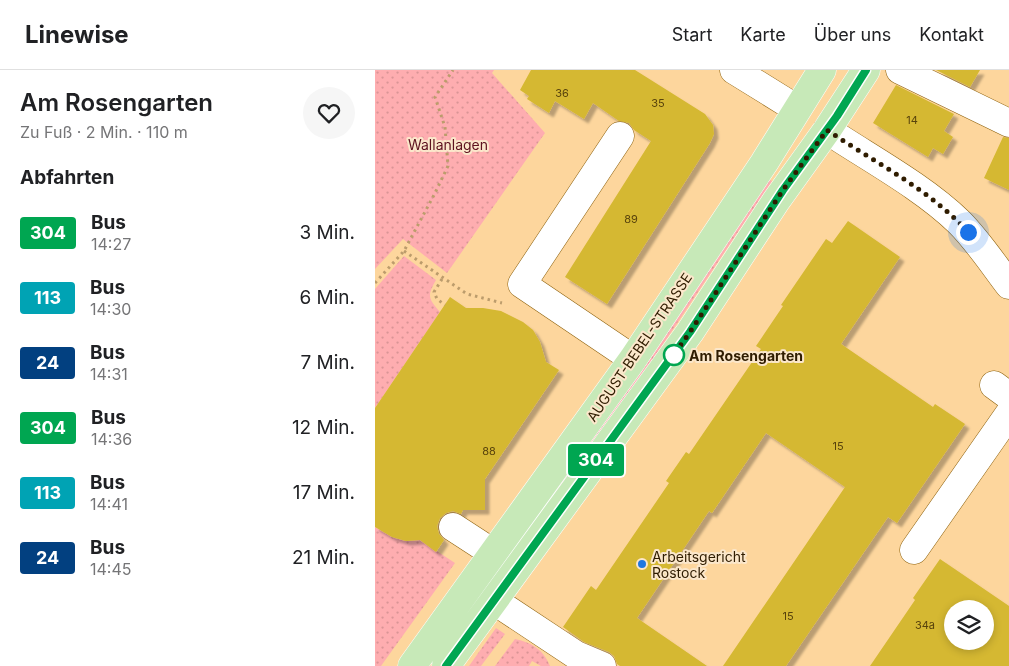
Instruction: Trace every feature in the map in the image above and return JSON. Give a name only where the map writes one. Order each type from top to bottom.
[{"type":"main road","name":"AUGUST-BEBEL-STRASSE","points":[[412,666],[633,359],[764,163],[822,70]]},
{"type":"main road","name":"AUGUST-BEBEL-STRASSE","points":[[446,666],[690,332],[785,186],[827,130],[866,70]]},
{"type":"main road","points":[[797,109],[827,130]]},
{"type":"street","points":[[734,70],[797,109]]},
{"type":"street","points":[[900,70],[1009,122]]},
{"type":"street","points":[[827,130],[917,189],[951,215],[976,241],[1009,285]]},
{"type":"street","points":[[620,136],[522,284],[633,359]]},
{"type":"street","points":[[914,550],[1009,414]]},
{"type":"street","points":[[453,527],[493,554]]},
{"type":"street","points":[[493,600],[576,655],[602,666]]},
{"type":"path","points":[[375,283],[404,251],[447,166],[445,127],[435,97],[453,70]]},
{"type":"path","points":[[404,251],[442,279],[467,294],[499,301],[507,306]]},
{"type":"path","points":[[442,279],[434,292],[437,299],[445,305]]},
{"type":"green space","name":"Wallanlagen","points":[[375,70],[494,70],[492,73],[545,133],[447,273],[403,239],[375,269]]},
{"type":"green space","points":[[764,176],[772,181],[599,440],[536,526],[530,522]]},
{"type":"green space","points":[[404,256],[436,280],[430,297],[440,312],[375,408],[375,289]]},
{"type":"green space","points":[[375,527],[392,537],[406,541],[420,540],[455,563],[381,666],[375,666]]},
{"type":"green space","points":[[496,628],[505,634],[481,666],[469,666]]},
{"type":"green space","points":[[515,639],[527,643],[540,651],[550,666],[541,666],[532,661],[529,666],[495,666]]},
{"type":"building","points":[[531,70],[635,70],[705,114],[713,125],[714,134],[710,143],[607,304],[565,277],[651,141],[634,130],[629,123],[619,121],[593,103],[584,119],[555,101],[549,113],[527,99],[529,96],[520,90]]},
{"type":"building","points":[[936,70],[980,70],[970,87]]},
{"type":"building","points":[[896,85],[954,114],[944,131],[953,137],[943,154],[933,148],[928,157],[873,123]]},
{"type":"building","points":[[1003,137],[1009,138],[1009,190],[984,178]]},
{"type":"building","points":[[848,221],[900,257],[841,344],[933,407],[935,404],[965,424],[897,523],[888,517],[786,666],[723,666],[845,487],[766,433],[712,513],[709,511],[637,618],[707,666],[620,666],[609,652],[584,642],[563,627],[591,586],[596,590],[669,483],[666,481],[686,452],[689,454],[761,349],[756,346],[783,306],[781,305],[826,239],[832,243]]},
{"type":"building","points":[[450,297],[466,308],[501,311],[523,322],[533,330],[540,342],[546,362],[559,370],[485,479],[485,510],[463,510],[461,514],[453,511],[446,513],[440,518],[437,526],[439,534],[444,540],[436,552],[420,540],[406,541],[392,537],[375,527],[375,408]]},
{"type":"building","points":[[940,559],[1009,606],[1009,666],[870,666],[915,600],[913,598]]},
{"type":"bus line","name":"304","points":[[446,666],[690,332],[783,190],[837,116],[866,70]]},
{"type":"place","name":"Am Rosengarten","points":[[674,355]]},
{"type":"place","name":"Arbeitsgericht Rostock","points":[[642,564]]},
{"type":"route","points":[[674,355],[672,357],[790,179],[827,130],[917,189],[951,215],[968,232]]}]
